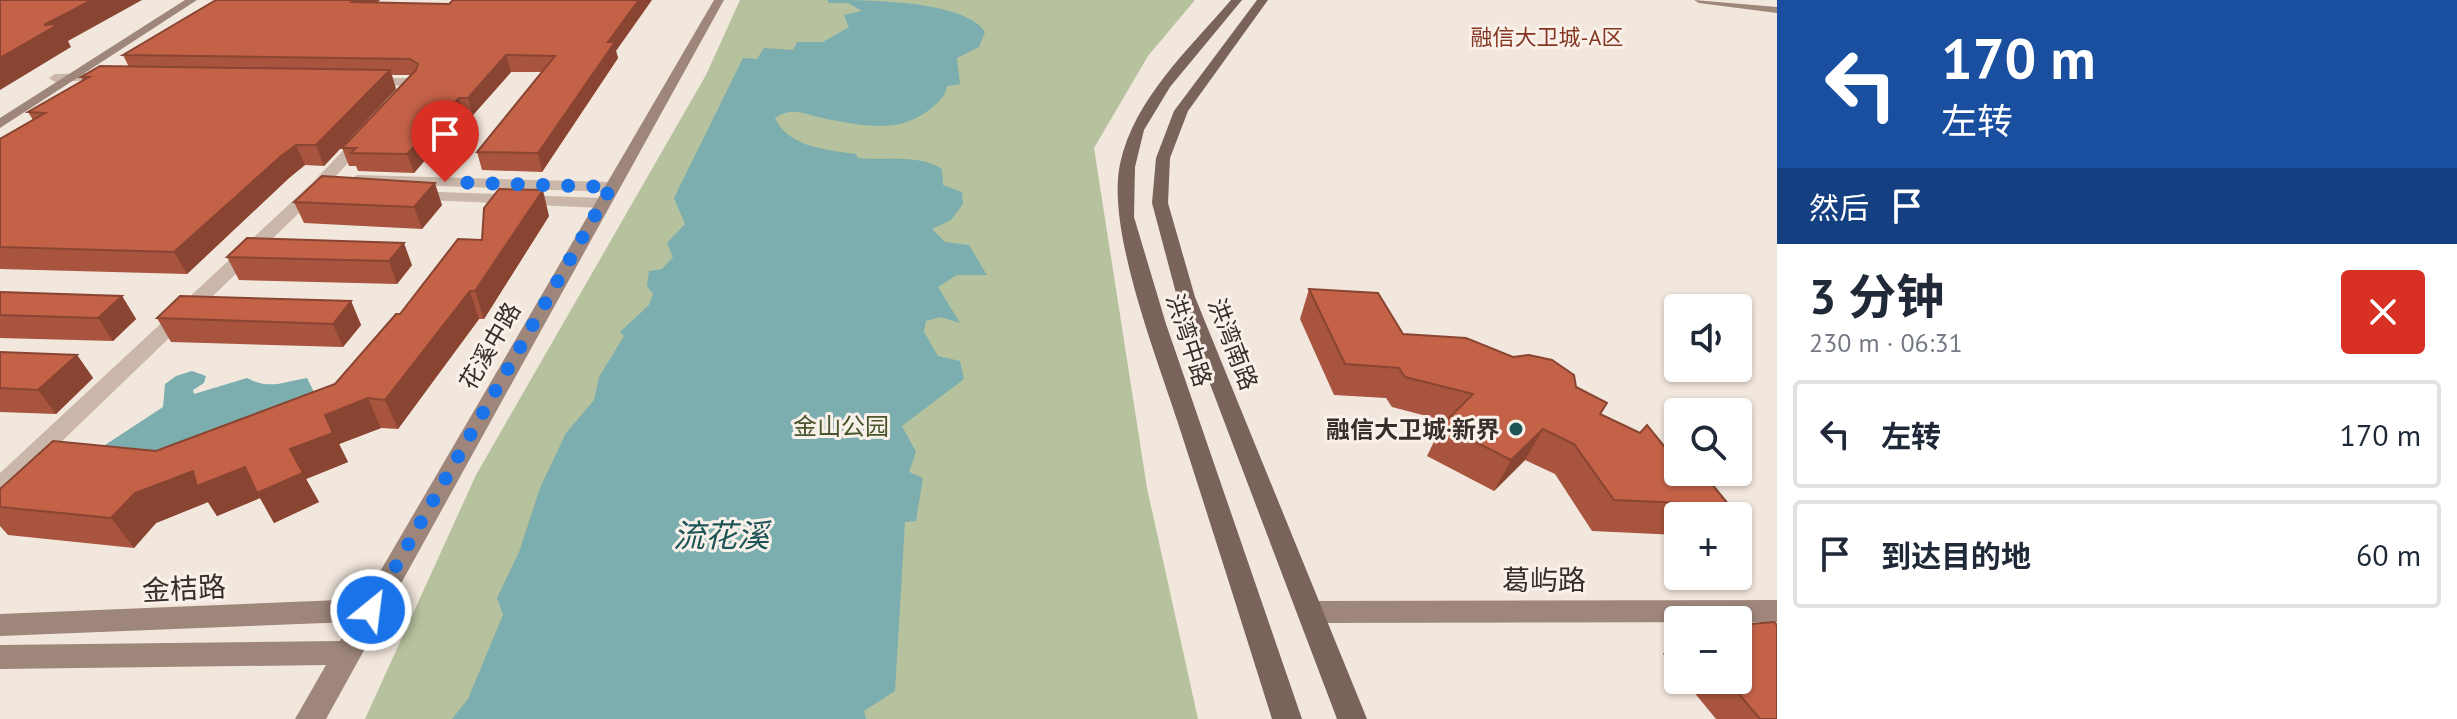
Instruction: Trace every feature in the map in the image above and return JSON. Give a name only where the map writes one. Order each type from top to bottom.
[{"type":"main road","name":"洪湾中路","points":[[1237,0],[1165,85],[1137,130],[1127,167],[1126,217],[1156,324],[1287,719]]},
{"type":"main road","name":"洪湾南路","points":[[1263,0],[1181,111],[1163,158],[1160,203],[1186,297],[1352,719]]},
{"type":"street","points":[[0,112],[178,0]]},
{"type":"street","points":[[0,124],[192,0]]},
{"type":"street","name":"花溪中路","points":[[310,719],[719,0]]},
{"type":"street","points":[[1699,0],[1777,10]]},
{"type":"street","points":[[55,78],[102,77]]},
{"type":"street","points":[[357,82],[414,82],[405,93]]},
{"type":"street","points":[[0,487],[333,190],[378,122]]},
{"type":"street","points":[[333,190],[361,179],[607,195]]},
{"type":"street","points":[[333,190],[607,195]]},
{"type":"street","name":"金桔路","points":[[0,625],[94,624],[371,610]]},
{"type":"street","name":"葛屿路","points":[[1311,612],[1777,611]]},
{"type":"street","points":[[0,657],[346,653]]},
{"type":"green space","name":"金山公园","points":[[740,0],[1195,0],[1148,56],[1094,148],[1147,488],[1198,719],[365,719],[476,475],[706,75]]},
{"type":"water","name":"流花溪","points":[[827,0],[889,2],[937,8],[974,21],[985,32],[979,47],[957,58],[960,84],[947,86],[938,102],[917,118],[877,126],[798,112],[787,112],[775,118],[789,135],[810,145],[856,154],[858,158],[923,161],[942,169],[943,185],[962,192],[963,204],[951,220],[932,229],[945,242],[969,245],[987,275],[957,275],[938,287],[960,323],[941,317],[926,321],[924,332],[938,356],[960,361],[964,379],[902,426],[916,452],[909,472],[923,478],[916,521],[905,522],[895,691],[864,711],[866,719],[452,719],[468,699],[503,615],[497,598],[519,552],[540,488],[566,433],[594,400],[599,377],[624,336],[620,332],[649,305],[653,294],[647,286],[649,271],[662,269],[673,257],[667,243],[685,224],[674,198],[743,58],[757,59],[764,48],[793,50],[797,42],[823,42],[849,27],[844,15],[862,11],[848,3],[829,3]]},
{"type":"water","points":[[192,371],[206,376],[204,383],[193,390],[194,394],[247,378],[270,384],[307,378],[319,402],[154,461],[108,455],[105,445],[163,407],[165,384],[176,376]]},
{"type":"building","points":[[0,0],[92,0],[44,25],[59,24],[0,58]]},
{"type":"building","points":[[216,0],[449,4],[453,0],[639,0],[608,42],[615,42],[538,153],[477,152],[555,56],[506,55],[468,98],[459,98],[407,154],[351,153],[356,148],[342,148],[416,70],[418,64],[410,59],[123,55]]},
{"type":"building","points":[[100,66],[390,70],[316,145],[296,145],[280,157],[174,252],[0,247],[0,139],[45,113],[28,112],[89,77],[81,77]]},
{"type":"building","points":[[322,176],[435,183],[414,207],[294,202]]},
{"type":"building","points":[[499,189],[543,190],[475,291],[470,291],[385,400],[368,398],[325,415],[333,433],[290,449],[303,473],[257,493],[245,467],[197,486],[193,471],[135,493],[111,518],[0,507],[0,489],[53,441],[156,451],[335,384],[396,314],[400,314],[458,239],[482,240],[484,208]]},
{"type":"building","points":[[247,238],[404,243],[389,261],[227,257]]},
{"type":"building","points":[[1309,289],[1378,293],[1403,334],[1466,338],[1513,357],[1529,355],[1552,360],[1574,375],[1576,387],[1607,403],[1600,414],[1640,433],[1647,425],[1664,446],[1664,486],[1713,486],[1727,502],[1614,500],[1574,444],[1543,429],[1511,460],[1442,425],[1473,394],[1405,377],[1399,368],[1345,364]]},
{"type":"building","points":[[0,292],[122,296],[98,318],[0,315]]},
{"type":"building","points":[[180,296],[351,301],[333,324],[157,318]]},
{"type":"building","points":[[0,352],[77,355],[38,390],[0,388]]},
{"type":"building","points":[[1774,622],[1777,625],[1777,719],[1760,719],[1739,694],[1752,694],[1752,624]]},
{"type":"place","name":"融信大卫城·新界","points":[[1516,429]]},
{"type":"district","name":"融信大卫城-A区","points":[[1547,37]]},
{"type":"route","points":[[371,610],[611,187],[445,182]]}]
